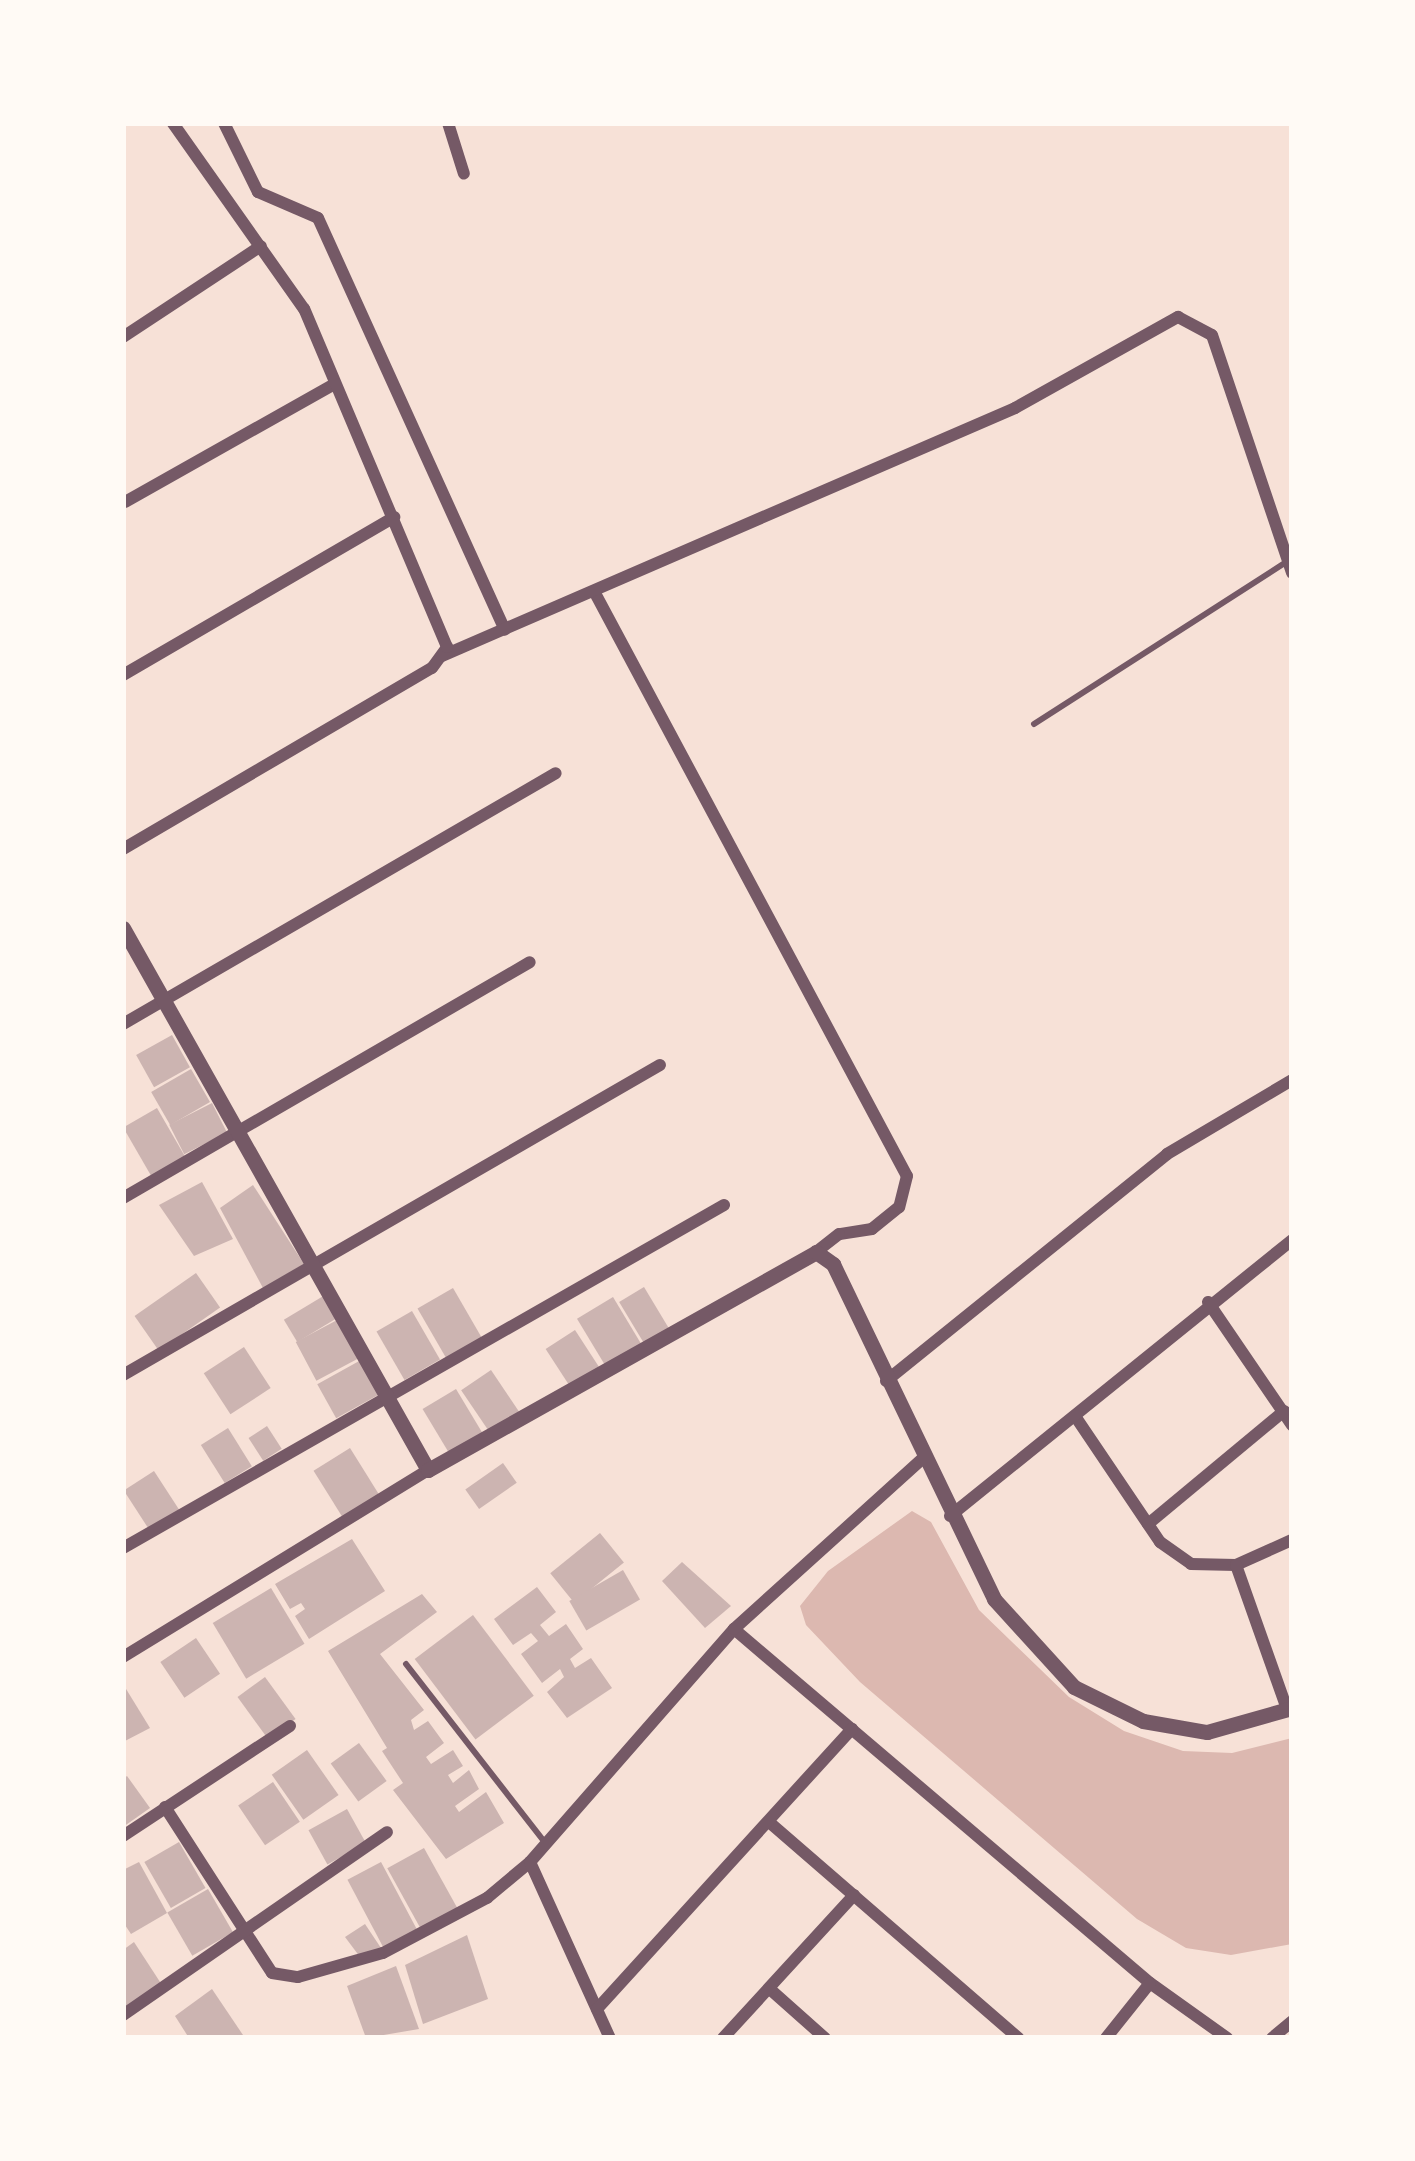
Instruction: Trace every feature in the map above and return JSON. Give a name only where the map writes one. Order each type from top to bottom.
[{"type":"street","points":[[173,123],[304,309],[447,634],[442,656]]},
{"type":"street","points":[[224,123],[258,192],[318,218],[505,630]]},
{"type":"street","points":[[448,123],[464,174]]},
{"type":"street","points":[[123,338],[261,246]]},
{"type":"street","points":[[123,849],[442,656],[1015,409],[1178,316],[1212,335],[1290,567]]},
{"type":"street","points":[[125,502],[334,384]]},
{"type":"street","points":[[123,675],[394,517]]},
{"type":"street","points":[[123,1657],[428,1470],[816,1252],[839,1234],[872,1229],[898,1208],[908,1176],[595,593]]},
{"type":"street","points":[[123,1024],[556,773]]},
{"type":"street","points":[[123,928],[428,1470]]},
{"type":"street","points":[[123,1198],[530,962]]},
{"type":"street","points":[[123,1375],[660,1065]]},
{"type":"street","points":[[886,1381],[1167,1154],[1292,1079]]},
{"type":"street","points":[[123,1548],[385,1394],[724,1205]]},
{"type":"street","points":[[950,1516],[1208,1302],[1292,1240]]},
{"type":"street","points":[[816,1252],[833,1264],[921,1460],[994,1599],[1074,1687],[1143,1721],[1207,1732],[1290,1708],[1236,1565]]},
{"type":"street","points":[[1208,1302],[1292,1425]]},
{"type":"street","points":[[1148,1525],[1283,1411]]},
{"type":"street","points":[[1076,1416],[1148,1525],[1191,1564],[1236,1565],[1292,1540]]},
{"type":"street","points":[[165,1807],[238,1931],[272,1973],[298,1978],[383,1953],[487,1898],[530,1862],[734,1629],[921,1460]]},
{"type":"street","points":[[734,1629],[1150,1983],[1227,2038]]},
{"type":"street","points":[[123,1836],[290,1726]]},
{"type":"street","points":[[597,2009],[852,1729]]},
{"type":"street","points":[[770,1822],[1018,2038]]},
{"type":"street","points":[[123,2015],[387,1832]]},
{"type":"street","points":[[530,1862],[610,2038]]},
{"type":"street","points":[[723,2038],[739,2032],[854,1895]]},
{"type":"street","points":[[1106,2038],[1150,1983]]},
{"type":"street","points":[[772,1990],[825,2038]]},
{"type":"street","points":[[1272,2038],[1292,2020]]},
{"type":"lane","points":[[1034,724],[1290,567]]},
{"type":"lane","points":[[406,1664],[546,1844]]},
{"type":"shaded area","points":[[912,1511],[931,1522],[979,1610],[1069,1697],[1124,1731],[1183,1751],[1232,1753],[1292,1738],[1292,1944],[1231,1955],[1186,1948],[1137,1919],[860,1682],[806,1625],[800,1606],[828,1571]]},
{"type":"building","points":[[172,1035],[190,1067],[154,1087],[136,1055]]},
{"type":"building","points":[[191,1069],[210,1102],[170,1125],[151,1092]]},
{"type":"building","points":[[212,1103],[227,1132],[184,1154],[169,1125]]},
{"type":"building","points":[[157,1108],[185,1156],[151,1176],[123,1128]]},
{"type":"building","points":[[202,1182],[233,1239],[194,1256],[159,1205]]},
{"type":"building","points":[[253,1185],[304,1264],[263,1288],[220,1208]]},
{"type":"building","points":[[196,1273],[220,1307],[159,1350],[135,1316]]},
{"type":"building","points":[[644,1287],[671,1332],[646,1347],[619,1302]]},
{"type":"building","points":[[453,1288],[482,1339],[447,1360],[417,1308]]},
{"type":"building","points":[[325,1295],[338,1317],[297,1342],[284,1320]]},
{"type":"building","points":[[613,1297],[643,1347],[607,1368],[577,1319]]},
{"type":"building","points":[[412,1311],[440,1359],[404,1380],[376,1332]]},
{"type":"building","points":[[339,1319],[360,1358],[316,1381],[296,1342]]},
{"type":"building","points":[[575,1330],[601,1370],[572,1389],[546,1349]]},
{"type":"building","points":[[244,1347],[271,1388],[230,1414],[204,1373]]},
{"type":"building","points":[[361,1360],[380,1394],[336,1418],[317,1384]]},
{"type":"building","points":[[491,1370],[521,1414],[491,1434],[461,1390]]},
{"type":"building","points":[[456,1389],[484,1435],[450,1455],[423,1409]]},
{"type":"building","points":[[267,1426],[282,1449],[263,1461],[249,1438]]},
{"type":"building","points":[[228,1428],[252,1466],[225,1483],[201,1445]]},
{"type":"building","points":[[350,1448],[381,1497],[344,1520],[314,1471]]},
{"type":"building","points":[[503,1463],[517,1483],[479,1509],[465,1489]]},
{"type":"building","points":[[154,1471],[180,1511],[150,1531],[124,1491]]},
{"type":"building","points":[[600,1533],[624,1563],[574,1603],[550,1573]]},
{"type":"building","points":[[352,1539],[385,1591],[309,1639],[295,1616],[305,1609],[301,1603],[290,1609],[275,1584]]},
{"type":"building","points":[[682,1562],[731,1606],[705,1628],[662,1581]]},
{"type":"building","points":[[623,1570],[640,1599],[586,1630],[569,1601]]},
{"type":"building","points":[[537,1587],[556,1612],[540,1625],[549,1636],[566,1624],[583,1649],[570,1659],[575,1668],[591,1658],[612,1688],[567,1718],[547,1692],[564,1677],[560,1669],[542,1683],[521,1654],[538,1641],[531,1633],[513,1645],[494,1619]]},
{"type":"building","points":[[271,1588],[304,1644],[246,1679],[213,1623]]},
{"type":"building","points":[[422,1594],[437,1612],[380,1654],[424,1710],[411,1720],[414,1730],[428,1721],[444,1743],[426,1757],[431,1764],[453,1750],[463,1766],[448,1775],[453,1783],[469,1770],[479,1789],[455,1806],[459,1812],[486,1792],[504,1823],[446,1859],[393,1790],[403,1783],[382,1751],[387,1748],[328,1651]]},
{"type":"building","points":[[473,1615],[534,1696],[475,1740],[415,1659]]},
{"type":"building","points":[[196,1638],[220,1674],[184,1698],[160,1662]]},
{"type":"building","points":[[265,1677],[296,1719],[268,1739],[237,1697]]},
{"type":"building","points":[[123,1684],[150,1728],[123,1742]]},
{"type":"building","points":[[359,1743],[387,1781],[358,1802],[331,1764]]},
{"type":"building","points":[[307,1750],[339,1795],[303,1820],[272,1775]]},
{"type":"building","points":[[127,1776],[150,1808],[123,1827],[123,1779]]},
{"type":"building","points":[[273,1782],[300,1822],[265,1845],[238,1805]]},
{"type":"building","points":[[347,1809],[366,1843],[327,1864],[309,1830]]},
{"type":"building","points":[[179,1842],[206,1888],[171,1908],[144,1862]]},
{"type":"building","points":[[424,1848],[458,1910],[422,1930],[387,1868]]},
{"type":"building","points":[[139,1862],[167,1913],[131,1934],[123,1922],[123,1870]]},
{"type":"building","points":[[381,1862],[417,1929],[383,1947],[347,1880]]},
{"type":"building","points":[[208,1889],[233,1932],[192,1956],[167,1912]]},
{"type":"building","points":[[365,1924],[381,1948],[360,1957],[345,1937]]},
{"type":"building","points":[[467,1935],[488,1999],[423,2024],[405,1965]]},
{"type":"building","points":[[134,1942],[162,1985],[123,2008],[123,1950]]},
{"type":"building","points":[[396,1966],[419,2029],[366,2038],[347,1986]]},
{"type":"building","points":[[212,1989],[245,2038],[189,2038],[175,2016]]}]
